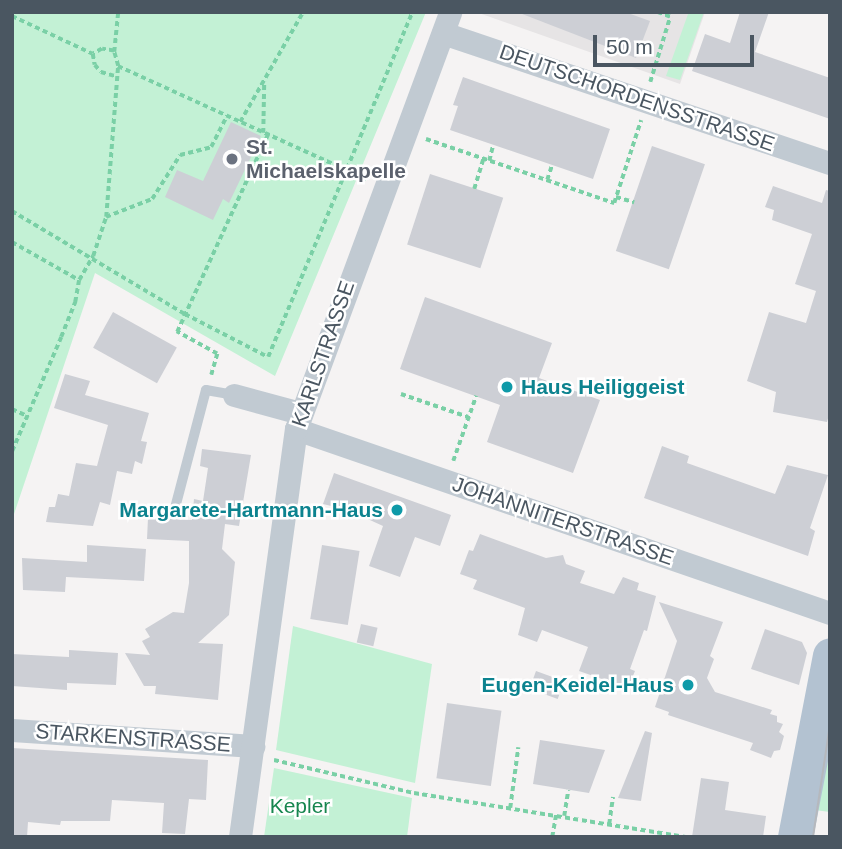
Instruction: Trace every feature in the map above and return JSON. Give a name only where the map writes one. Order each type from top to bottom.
[{"type":"main road","points":[[795,837],[830,655]]},
{"type":"street","name":"DEUTSCHORDENSSTRASSE","points":[[447,22],[646,100],[830,163]]},
{"type":"street","name":"KARLSTRASSE","points":[[240,837],[298,421],[447,22]]},
{"type":"street","name":"JOHANNITERSTRASSE","points":[[234,395],[446,481],[830,613]]},
{"type":"street","name":"STARKENSTRASSE","points":[[12,730],[252,750]]},
{"type":"lane","name":"JOHANNITERSTRASSE","points":[[206,390],[234,395]]},
{"type":"lane","points":[[175,508],[206,390]]},
{"type":"path","points":[[12,451],[75,302],[79,280],[93,257],[106,217],[115,76],[118,66],[114,51],[118,12]]},
{"type":"path","points":[[240,122],[303,12]]},
{"type":"path","points":[[12,211],[185,314],[268,357],[412,12]]},
{"type":"path","points":[[404,132],[614,203],[670,17],[656,12]]},
{"type":"path","points":[[12,16],[93,54]]},
{"type":"path","points":[[93,54],[102,49],[114,51]]},
{"type":"path","points":[[93,54],[95,65],[102,72],[115,76]]},
{"type":"path","points":[[118,66],[346,172],[384,186]]},
{"type":"path","points":[[206,390],[217,354],[177,332],[266,134],[264,79]]},
{"type":"path","points":[[106,217],[152,199],[180,155],[211,147],[227,116]]},
{"type":"path","points":[[474,189],[493,145]]},
{"type":"path","points":[[547,180],[552,165]]},
{"type":"path","points":[[617,197],[634,202]]},
{"type":"path","points":[[12,242],[79,280]]},
{"type":"path","points":[[401,394],[468,417]]},
{"type":"path","points":[[446,481],[475,397]]},
{"type":"path","points":[[12,409],[27,416]]},
{"type":"path","points":[[510,808],[518,748]]},
{"type":"path","points":[[252,750],[414,793],[685,837]]},
{"type":"path","points":[[564,816],[568,790]]},
{"type":"path","points":[[609,824],[613,797]]},
{"type":"path","points":[[552,837],[556,814]]},
{"type":"shaded area","points":[[476,12],[705,12],[680,84]]},
{"type":"green space","points":[[12,12],[426,12],[275,376],[95,273],[12,520]]},
{"type":"green space","points":[[686,12],[704,12],[680,80],[666,76],[688,14]]},
{"type":"green space","points":[[293,626],[432,664],[415,783],[276,750]]},
{"type":"green space","points":[[830,692],[830,812],[807,809]]},
{"type":"green space","name":"Kepler","points":[[274,768],[412,798],[407,837],[264,837]]},
{"type":"building","points":[[517,12],[625,12],[650,21],[636,58]]},
{"type":"building","points":[[740,12],[769,12],[755,52],[830,78],[830,119],[692,71],[705,34],[730,43]]},
{"type":"building","points":[[463,77],[610,129],[593,179],[450,130],[458,106],[453,105]]},
{"type":"building","name":"St. Michaelskapelle","points":[[231,122],[261,136],[229,203],[223,199],[213,220],[165,197],[177,170],[203,181]]},
{"type":"building","points":[[652,146],[705,164],[669,269],[616,251]]},
{"type":"building","points":[[430,174],[503,198],[480,268],[407,244]]},
{"type":"building","points":[[773,186],[822,203],[826,190],[830,191],[830,411],[827,422],[773,412],[776,392],[747,381],[769,312],[806,323],[816,291],[795,284],[812,234],[772,220],[774,210],[765,207]]},
{"type":"building","name":"Haus Heiliggeist","points":[[425,297],[552,343],[539,378],[600,400],[573,473],[487,442],[500,405],[400,369]]},
{"type":"building","points":[[113,312],[177,347],[157,383],[93,348]]},
{"type":"building","points":[[65,374],[90,381],[85,395],[149,413],[141,441],[147,442],[142,464],[135,461],[132,474],[117,471],[110,505],[100,502],[93,526],[46,522],[49,507],[55,507],[58,494],[69,496],[76,463],[97,466],[108,425],[54,408]]},
{"type":"building","points":[[662,446],[689,456],[687,463],[775,494],[787,465],[828,475],[810,528],[815,531],[808,556],[644,498]]},
{"type":"building","points":[[202,449],[251,455],[239,526],[225,524],[222,549],[235,562],[229,615],[198,643],[223,644],[218,700],[155,694],[156,686],[144,686],[125,653],[150,655],[142,641],[150,637],[145,629],[173,612],[184,613],[189,583],[189,541],[147,539],[148,518],[192,520],[194,499],[203,501],[208,468],[200,466]]},
{"type":"building","name":"Margarete-Hartmann-Haus","points":[[334,473],[451,515],[440,546],[415,537],[400,577],[369,566],[383,526],[348,510],[323,504]]},
{"type":"building","points":[[480,534],[546,558],[563,555],[566,564],[585,571],[580,583],[614,594],[623,577],[639,583],[637,590],[656,596],[647,631],[644,630],[630,669],[635,671],[628,688],[579,671],[588,647],[542,630],[537,642],[518,635],[525,608],[473,589],[477,580],[460,574],[469,550],[473,551]]},
{"type":"building","points":[[87,545],[146,549],[144,581],[66,577],[65,592],[23,590],[22,558],[87,562]]},
{"type":"building","points":[[322,545],[360,551],[348,625],[310,619]]},
{"type":"building","name":"Eugen-Keidel-Haus","points":[[659,602],[723,622],[710,656],[714,659],[707,678],[715,692],[772,710],[770,714],[777,716],[777,722],[783,724],[779,732],[784,736],[780,750],[774,751],[771,758],[750,750],[753,743],[668,715],[669,712],[655,707],[677,641]]},
{"type":"building","points":[[361,624],[378,628],[373,646],[357,643]]},
{"type":"building","points":[[765,629],[802,642],[807,653],[799,685],[751,669]]},
{"type":"building","points":[[69,650],[118,653],[116,685],[67,683],[67,690],[12,686],[12,654],[69,657]]},
{"type":"building","points":[[536,671],[564,681],[558,699],[530,689]]},
{"type":"building","points":[[447,703],[501,711],[491,786],[436,778]]},
{"type":"building","points":[[645,731],[652,733],[641,801],[618,798]]},
{"type":"building","points":[[540,740],[605,750],[589,793],[533,784]]},
{"type":"building","points":[[12,748],[208,760],[206,800],[189,799],[185,834],[162,833],[164,803],[112,800],[110,821],[61,821],[60,825],[28,822],[27,837],[12,837]]},
{"type":"building","points":[[701,778],[729,782],[725,810],[766,816],[763,837],[692,837]]},
{"type":"tram line","points":[[813,837],[830,725]]},
{"type":"place","name":"St. Michaelskapelle","points":[[232,159]]},
{"type":"place","name":"Haus Heiliggeist","points":[[507,387]]},
{"type":"place","name":"Margarete-Hartmann-Haus","points":[[397,510]]},
{"type":"place","name":"Eugen-Keidel-Haus","points":[[688,685]]}]
